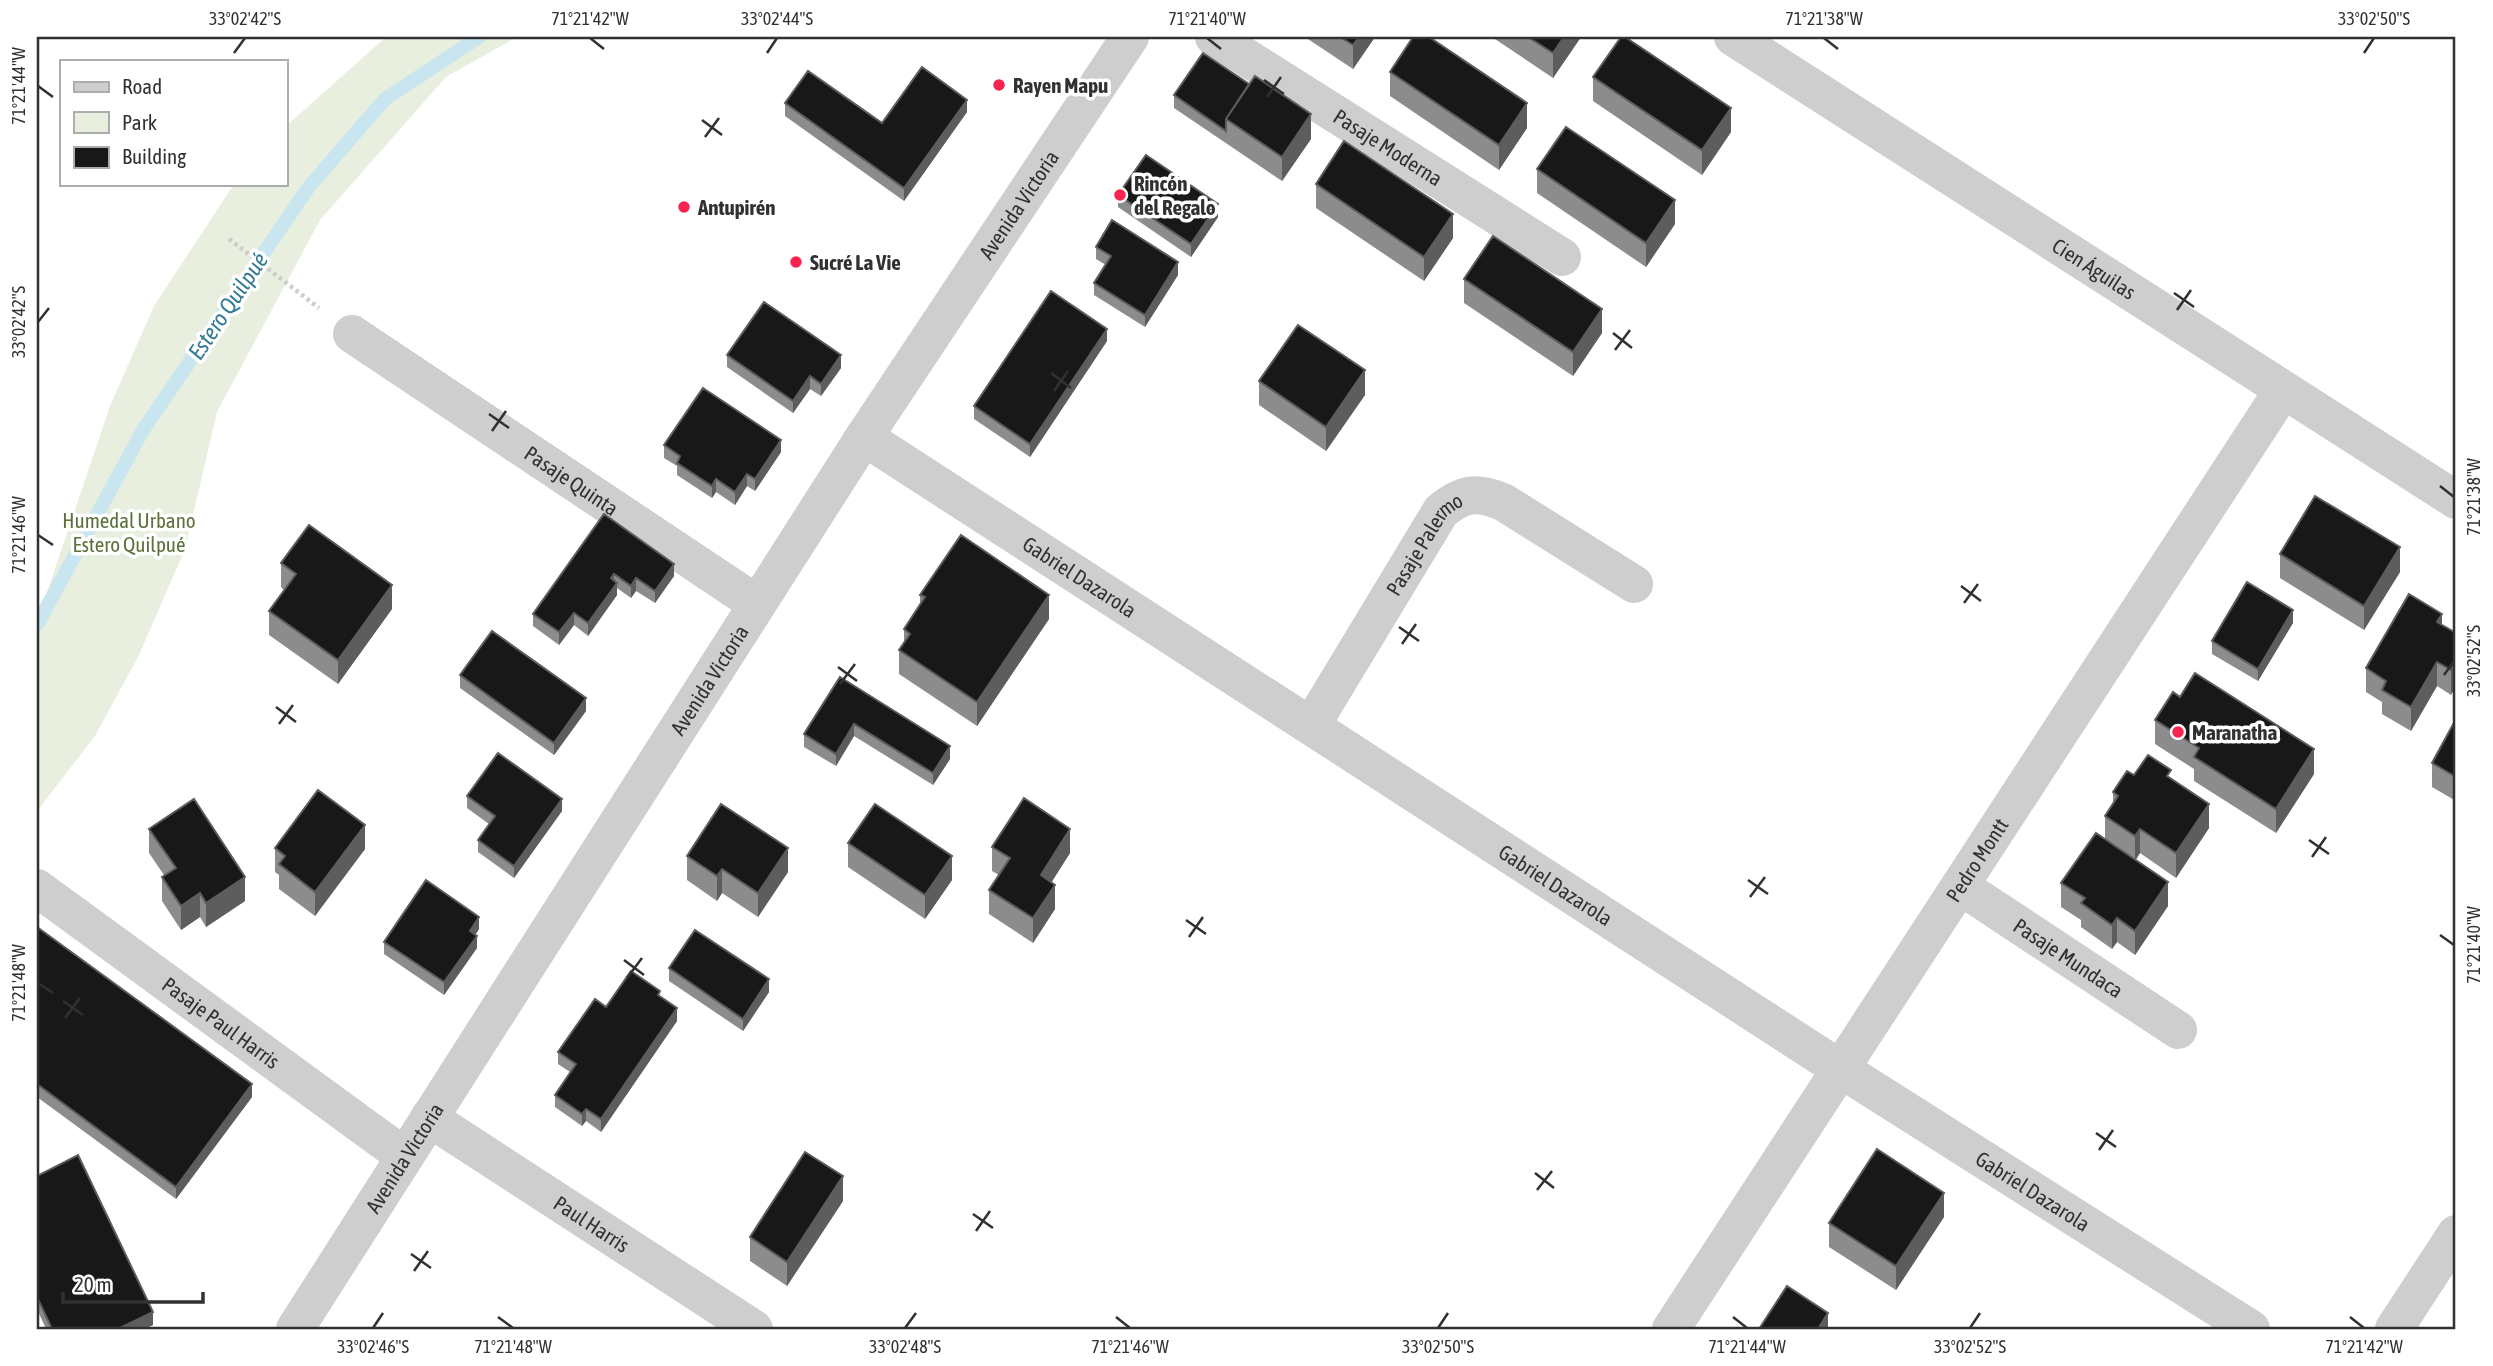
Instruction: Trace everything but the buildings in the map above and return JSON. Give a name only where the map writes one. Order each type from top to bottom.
[{"type":"street","name":"Avenida Victoria","points":[[295,1329],[864,438],[1130,37]]},
{"type":"street","name":"Pasaje Moderna","points":[[1214,37],[1562,257]]},
{"type":"street","name":"Cien Águilas","points":[[1733,37],[2456,499]]},
{"type":"street","name":"Pasaje Quinta","points":[[352,334],[757,604]]},
{"type":"street","name":"Pedro Montt","points":[[1671,1329],[2283,390]]},
{"type":"street","name":"Gabriel Dazarola","points":[[864,438],[1839,1069],[2251,1329]]},
{"type":"street","name":"Pasaje Palermo","points":[[1311,726],[1441,511],[1455,500],[1472,494],[1503,502],[1634,583]]},
{"type":"street","name":"Pasaje Mundaca","points":[[1960,886],[2178,1030]]},
{"type":"street","name":"Pasaje Paul Harris","points":[[37,888],[404,1156]]},
{"type":"street","name":"Paul Harris","points":[[429,1118],[754,1329]]},
{"type":"street","points":[[2394,1329],[2456,1234]]},
{"type":"path","points":[[229,239],[291,286]]},
{"type":"green space","name":"Humedal Urbano Estero Quilpué","points":[[386,37],[517,37],[446,77],[320,220],[217,412],[185,549],[139,655],[95,736],[37,811],[37,622],[110,406],[154,306],[233,186],[287,186],[287,125]]},
{"type":"waterway","name":"Estero Quilpué","points":[[37,625],[143,430],[308,188],[385,99],[479,37]]},
{"type":"place","name":"Rayen Mapu","points":[[999,85]]},
{"type":"place","name":"Rincón del Regalo","points":[[1120,195]]},
{"type":"place","name":"Antupirén","points":[[684,207]]},
{"type":"place","name":"Sucré La Vie","points":[[796,262]]},
{"type":"place","name":"Maranatha","points":[[2178,732]]}]
